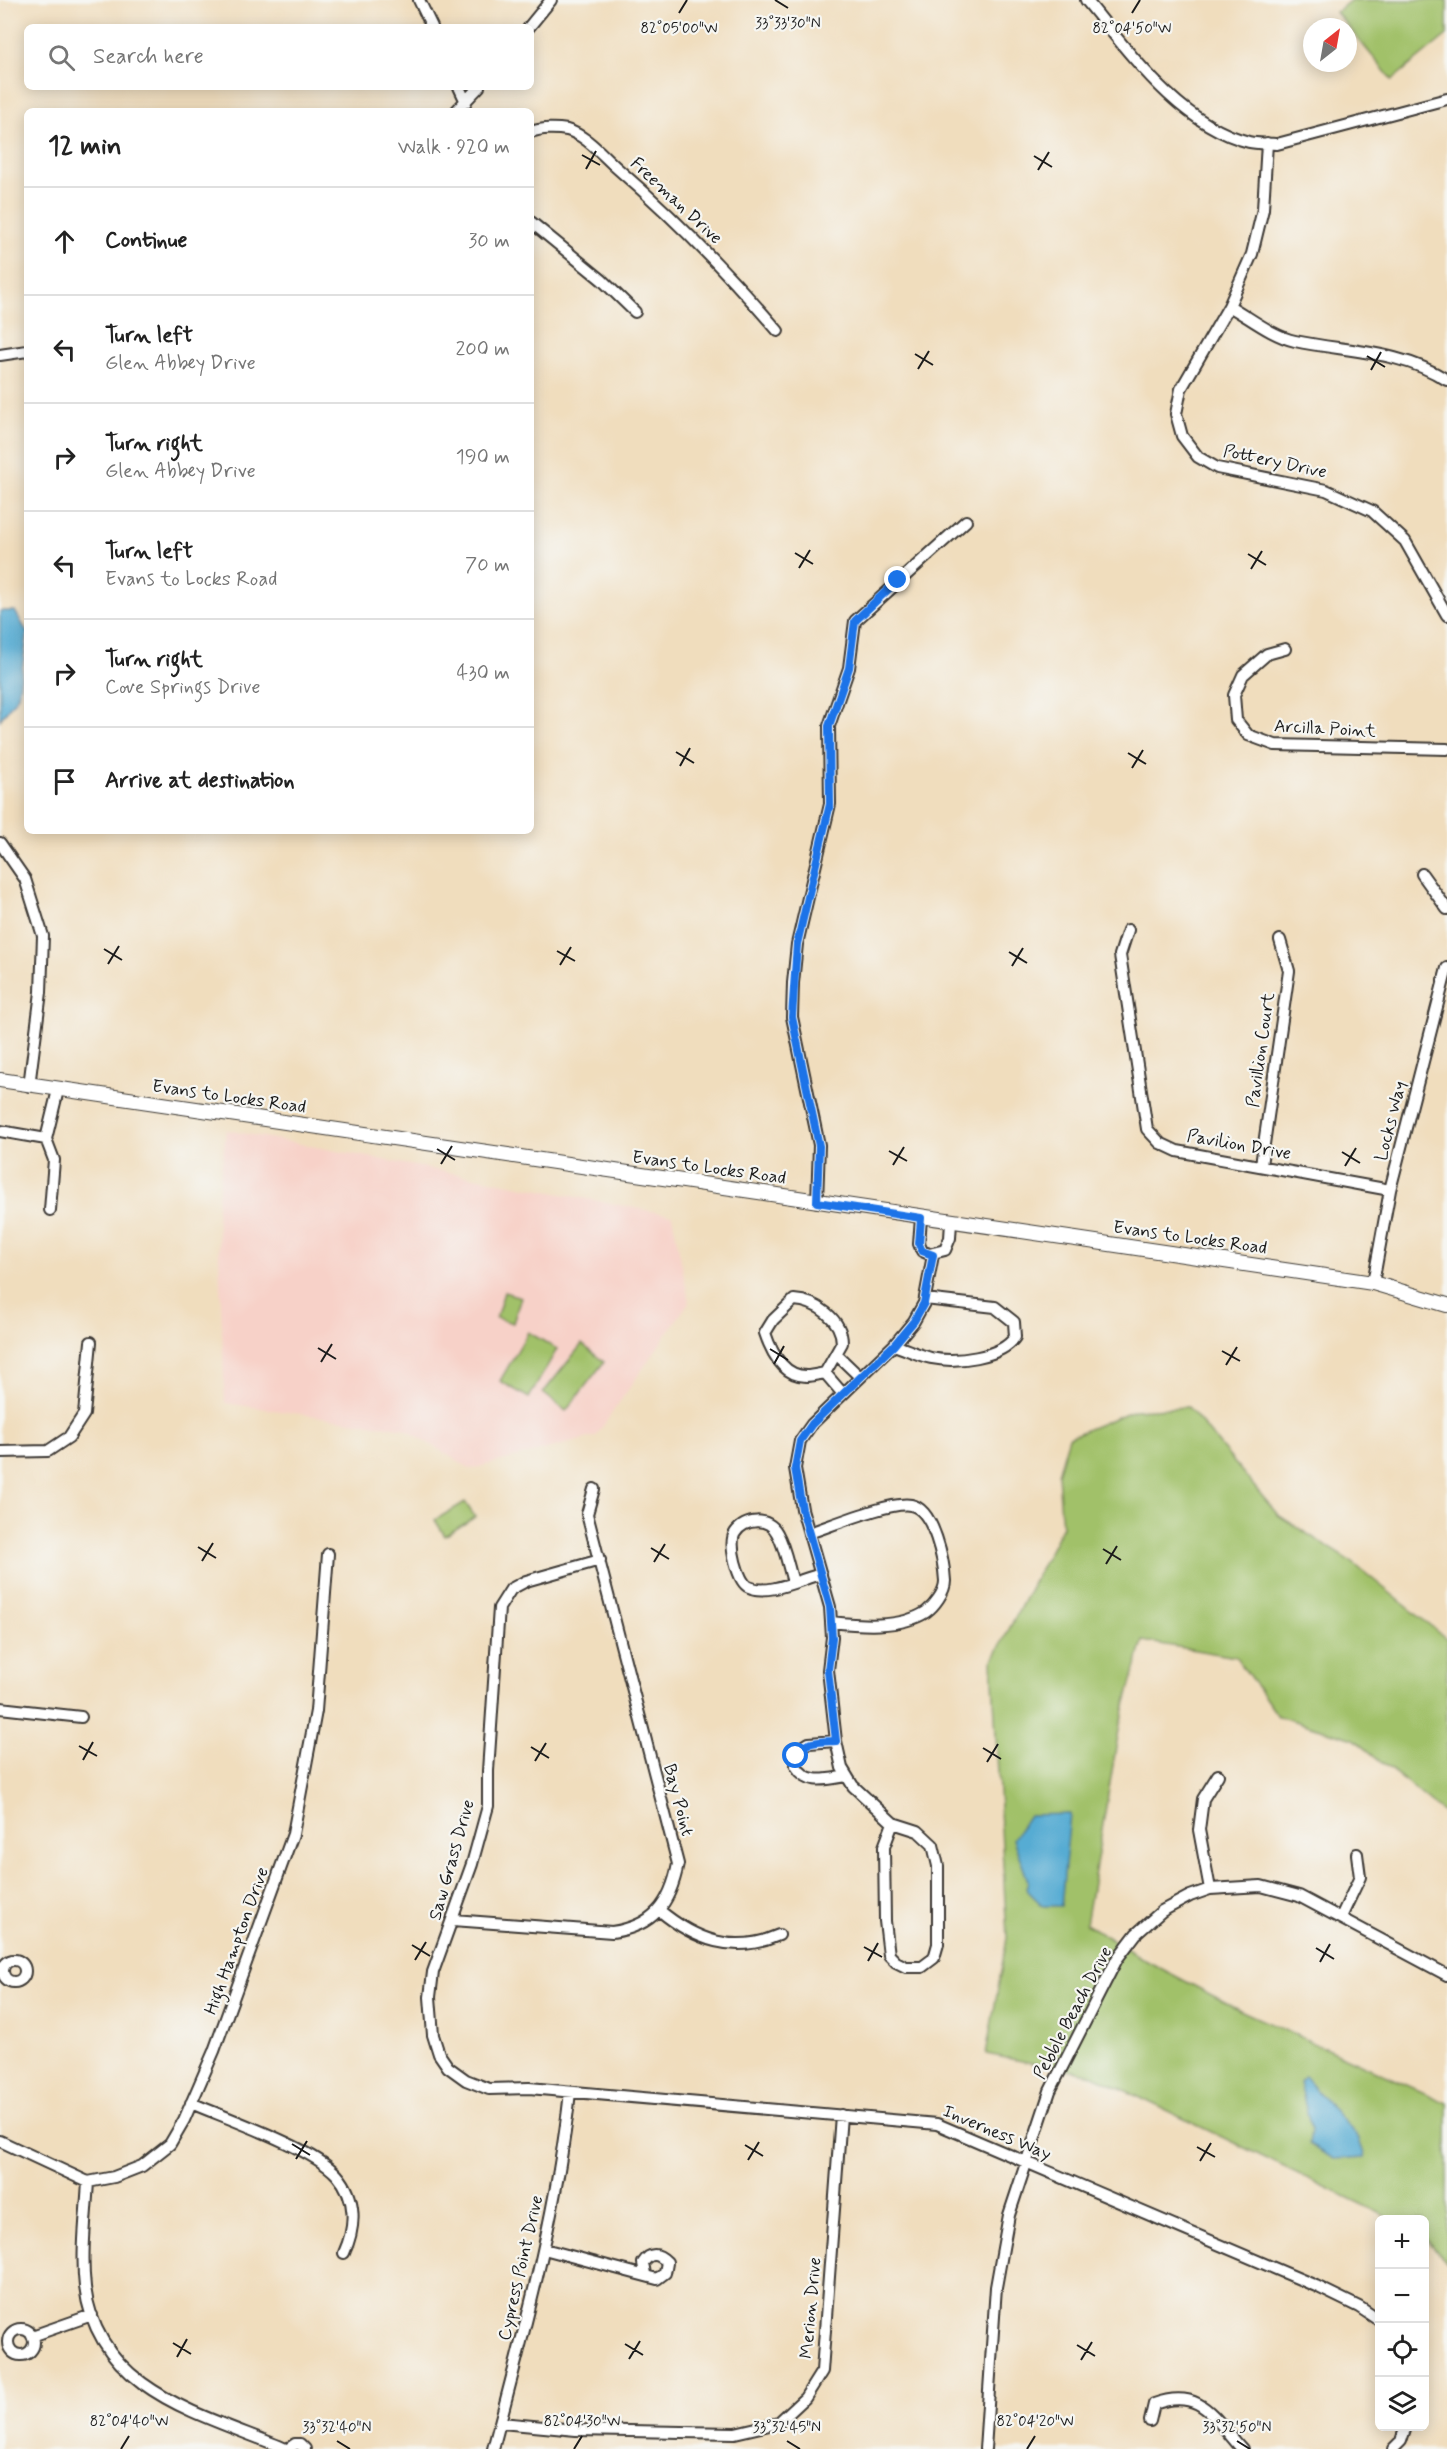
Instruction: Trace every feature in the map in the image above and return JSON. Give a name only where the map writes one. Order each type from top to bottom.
[{"type":"street","points":[[419,0],[431,24]]},
{"type":"street","points":[[531,24],[551,0]]},
{"type":"street","points":[[1086,0],[1145,71],[1176,101],[1220,131],[1250,142],[1276,144],[1447,99]]},
{"type":"street","points":[[460,90],[466,102]]},
{"type":"street","points":[[459,108],[476,90]]},
{"type":"street","name":"Freeman Drive","points":[[534,131],[568,130],[588,143],[664,209],[728,274],[778,331]]},
{"type":"street","name":"Pottery Drive","points":[[1267,143],[1263,208],[1252,254],[1229,306],[1180,389],[1176,414],[1182,436],[1198,457],[1217,468],[1326,490],[1372,511],[1405,541],[1447,615]]},
{"type":"street","points":[[534,224],[602,280],[635,312]]},
{"type":"street","points":[[1229,306],[1292,340],[1385,354],[1428,368],[1447,380]]},
{"type":"street","points":[[0,355],[24,351]]},
{"type":"street","points":[[817,1202],[819,1146],[792,1017],[797,944],[830,804],[829,726],[849,668],[855,621],[966,521]]},
{"type":"street","name":"Arcilla Point","points":[[1285,649],[1267,654],[1243,675],[1234,695],[1236,720],[1248,735],[1275,745],[1447,749]]},
{"type":"street","points":[[0,843],[25,879],[43,936],[41,992],[29,1086]]},
{"type":"street","points":[[1422,874],[1447,909]]},
{"type":"street","name":"Pavilion Drive","points":[[1128,930],[1120,955],[1147,1129],[1160,1143],[1177,1151],[1390,1190]]},
{"type":"street","name":"Pavillion Court","points":[[1261,1165],[1289,971],[1280,940]]},
{"type":"street","name":"Locks Way","points":[[1373,1283],[1390,1190],[1447,968]]},
{"type":"street","name":"Evans to Locks Road","points":[[0,1080],[921,1218],[1373,1283],[1447,1305]]},
{"type":"street","points":[[50,1210],[54,1160],[46,1139],[58,1090]]},
{"type":"street","points":[[0,1131],[46,1139]]},
{"type":"street","points":[[921,1218],[919,1244],[922,1251],[933,1255],[945,1250],[950,1238],[951,1222]]},
{"type":"street","points":[[893,1823],[884,1847],[885,1921],[889,1955],[906,1967],[922,1967],[934,1958],[938,1944],[938,1866],[933,1845],[918,1831],[893,1823],[853,1786],[842,1768],[836,1741],[828,1670],[830,1607],[809,1533],[795,1468],[800,1441],[812,1424],[894,1345],[914,1321],[925,1299],[933,1255]]},
{"type":"street","points":[[894,1345],[932,1358],[957,1359],[993,1353],[1009,1346],[1015,1337],[1014,1323],[994,1307],[925,1299]]},
{"type":"street","points":[[794,1300],[804,1300],[827,1314],[838,1327],[842,1342],[825,1373],[806,1376],[792,1373],[778,1361],[769,1347],[765,1333],[785,1307],[794,1300]]},
{"type":"street","points":[[0,1452],[48,1451],[69,1437],[84,1414],[91,1342]]},
{"type":"street","points":[[836,1354],[860,1377]]},
{"type":"street","points":[[825,1373],[843,1394]]},
{"type":"street","name":"Bay Point","points":[[453,1920],[612,1932],[634,1929],[659,1910],[674,1883],[678,1864],[587,1514],[594,1489]]},
{"type":"street","points":[[809,1533],[886,1508],[911,1505],[931,1522],[937,1540],[945,1581],[943,1591],[926,1612],[904,1620],[861,1625],[831,1622]]},
{"type":"street","points":[[793,1582],[777,1533],[769,1523],[752,1522],[735,1532],[732,1541],[740,1580],[748,1587],[762,1590],[793,1582],[820,1574]]},
{"type":"street","name":"High Hampton Drive","points":[[88,2182],[114,2177],[142,2166],[170,2144],[191,2103],[218,2040],[293,1834],[316,1711],[328,1554]]},
{"type":"street","name":"Saw Grass Drive","points":[[570,2092],[529,2088],[489,2089],[466,2080],[448,2067],[439,2054],[433,2035],[430,1997],[433,1972],[453,1920],[488,1806],[496,1631],[500,1608],[510,1590],[526,1581],[600,1560]]},
{"type":"street","points":[[0,1708],[81,1717]]},
{"type":"street","points":[[836,1741],[809,1743],[798,1750],[796,1766],[808,1779],[818,1781],[848,1776]]},
{"type":"street","points":[[1210,1889],[1199,1830],[1203,1799],[1218,1776]]},
{"type":"street","points":[[1341,1917],[1360,1877],[1357,1854]]},
{"type":"street","name":"Pebble Beach Drive","points":[[985,2449],[996,2287],[1009,2215],[1050,2091],[1117,1959],[1136,1934],[1161,1911],[1210,1889],[1260,1886],[1282,1891],[1341,1917],[1447,1975]]},
{"type":"street","points":[[659,1910],[680,1928],[705,1939],[732,1944],[759,1944],[779,1935]]},
{"type":"street","name":"Inverness Way","points":[[570,2092],[938,2124],[1316,2286],[1375,2318]]},
{"type":"street","name":"Cypress Point Drive","points":[[493,2449],[544,2249],[563,2159],[570,2092]]},
{"type":"street","points":[[191,2103],[299,2150],[336,2175],[352,2207],[353,2226],[344,2253]]},
{"type":"street","name":"Merion Drive","points":[[500,2423],[576,2430],[735,2433],[778,2423],[805,2398],[822,2371],[841,2115]]},
{"type":"street","points":[[0,2141],[88,2182],[85,2286],[92,2314],[105,2346],[126,2373],[147,2389],[176,2404],[287,2449],[294,2444],[300,2444],[305,2449]]},
{"type":"street","points":[[544,2249],[628,2272],[645,2274]]},
{"type":"street","points":[[32,2336],[92,2314]]},
{"type":"street","points":[[1150,2421],[1154,2404],[1173,2397],[1189,2398],[1206,2410],[1242,2449]]},
{"type":"street","points":[[1393,2449],[1401,2441],[1405,2431]]},
{"type":"shaded area","points":[[226,1130],[672,1215],[689,1302],[596,1436],[471,1469],[405,1429],[225,1403],[217,1207]]},
{"type":"green space","points":[[1351,0],[1447,0],[1447,35],[1392,80],[1357,38],[1357,18],[1341,18],[1336,12]]},
{"type":"green space","points":[[504,1292],[521,1297],[513,1323],[496,1318]]},
{"type":"green space","points":[[528,1332],[557,1349],[529,1398],[500,1381]]},
{"type":"green space","points":[[582,1344],[604,1362],[566,1411],[543,1393]]},
{"type":"green space","points":[[1188,1407],[1278,1515],[1353,1563],[1447,1639],[1447,1816],[1354,1739],[1278,1716],[1236,1657],[1143,1641],[1120,1724],[1086,1924],[1145,1960],[1242,2011],[1447,2103],[1447,2262],[1429,2242],[1429,2215],[1384,2215],[1093,2075],[986,2054],[1007,1938],[992,1662],[1062,1527],[1058,1474],[1069,1437],[1134,1410]]},
{"type":"green space","points":[[465,1502],[475,1517],[445,1536],[435,1520]]},
{"type":"water","points":[[0,611],[15,611],[24,627],[24,657],[18,696],[0,720]]},
{"type":"water","points":[[1070,1814],[1061,1906],[1043,1906],[1026,1889],[1028,1881],[1013,1839],[1029,1815]]},
{"type":"water","points":[[1304,2076],[1358,2137],[1365,2157],[1334,2159],[1309,2145],[1311,2130],[1300,2082]]},
{"type":"route","points":[[796,1756],[798,1750],[809,1743],[836,1741],[828,1670],[832,1638],[830,1607],[802,1509],[795,1468],[800,1441],[812,1424],[894,1345],[914,1321],[924,1303],[933,1255],[922,1251],[919,1244],[921,1218],[817,1202],[819,1146],[792,1017],[797,944],[830,804],[829,726],[849,668],[855,621],[898,580]]}]
